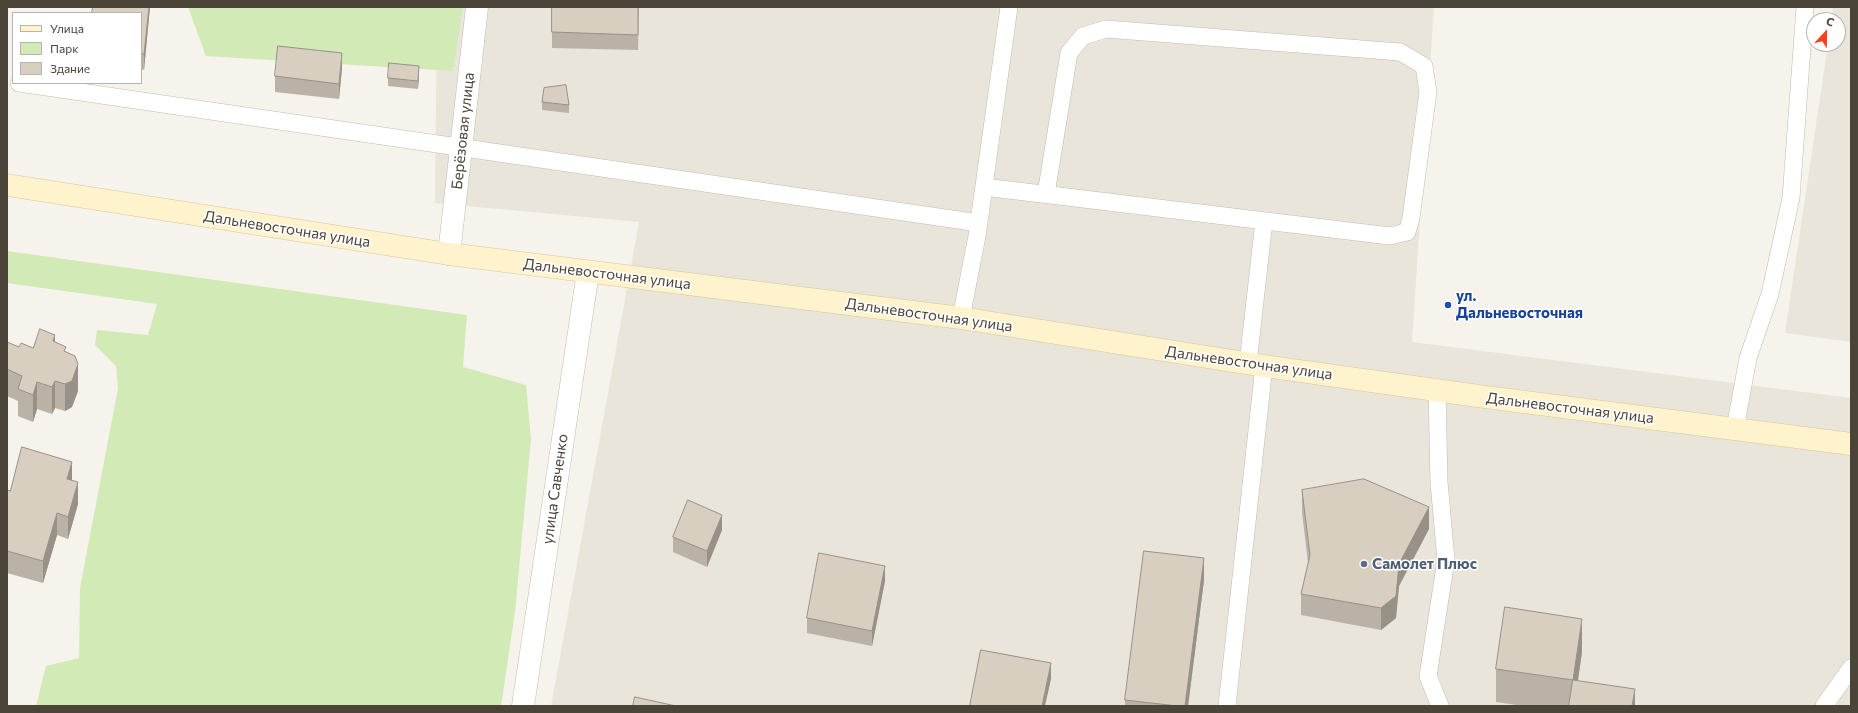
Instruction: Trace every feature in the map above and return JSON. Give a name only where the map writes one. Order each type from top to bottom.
[{"type":"main road","name":"Дальневосточная улица","points":[[7,185],[450,254],[961,318],[1256,365],[1851,444]]},
{"type":"street","name":"Берёзовая улица","points":[[450,254],[477,7]]},
{"type":"street","name":"улица Савченко","points":[[523,706],[588,272]]},
{"type":"lane","points":[[961,318],[979,223],[1009,7]]},
{"type":"lane","points":[[1736,429],[1748,358],[1770,294],[1791,198],[1805,7]]},
{"type":"lane","points":[[984,187],[1390,236],[1407,232],[1411,218],[1428,92],[1424,66],[1400,52],[1106,29],[1083,36],[1069,54],[1046,194]]},
{"type":"lane","points":[[26,84],[461,149],[979,223]]},
{"type":"lane","points":[[1227,706],[1256,365],[1264,221]]},
{"type":"lane","points":[[1437,390],[1439,482],[1446,560],[1428,676],[1440,706]]},
{"type":"lane","points":[[1824,706],[1851,668]]},
{"type":"shaded area","points":[[437,7],[1434,7],[1412,342],[1851,398],[1851,706],[551,706],[639,222],[435,203]]},
{"type":"shaded area","points":[[1833,7],[1851,7],[1851,342],[1785,333],[1827,52],[1846,52],[1846,12],[1833,12]]},
{"type":"green space","points":[[188,7],[463,7],[453,71],[206,56]]},
{"type":"green space","points":[[7,251],[467,315],[463,367],[526,385],[531,439],[515,612],[501,706],[36,706],[46,666],[79,658],[80,588],[118,388],[116,366],[95,345],[97,330],[148,335],[157,304],[7,283]]},
{"type":"building","points":[[93,7],[149,7],[144,54],[142,54],[142,12],[92,12]]},
{"type":"building","points":[[552,7],[638,7],[638,35],[552,32]]},
{"type":"building","points":[[278,46],[342,53],[339,84],[275,76]]},
{"type":"building","points":[[389,63],[419,66],[418,81],[388,78]]},
{"type":"building","points":[[566,85],[569,105],[542,102],[544,88]]},
{"type":"building","points":[[40,329],[55,335],[53,341],[66,347],[64,351],[75,356],[78,364],[72,381],[65,384],[55,381],[52,387],[37,382],[33,395],[18,389],[22,376],[7,369],[7,342],[19,347],[21,343],[33,348]]},
{"type":"building","points":[[22,447],[72,462],[67,479],[78,482],[68,517],[57,513],[43,561],[7,551],[7,490],[10,491]]},
{"type":"building","points":[[1364,479],[1429,507],[1399,564],[1396,596],[1381,608],[1301,594],[1310,555],[1302,490]]},
{"type":"building","points":[[688,500],[722,515],[707,551],[673,537]]},
{"type":"building","points":[[1144,551],[1204,558],[1185,706],[1125,700]]},
{"type":"building","points":[[819,553],[885,566],[872,631],[807,618]]},
{"type":"building","points":[[1505,607],[1582,619],[1573,680],[1496,669]]},
{"type":"building","points":[[981,650],[1051,663],[1042,706],[970,706]]},
{"type":"building","points":[[1573,680],[1635,689],[1632,706],[1569,706]]},
{"type":"building","points":[[635,697],[676,706],[633,706]]},
{"type":"place","name":"ул. Дальневосточная","points":[[1448,305]]},
{"type":"place","name":"Самолет Плюс","points":[[1364,564]]}]
